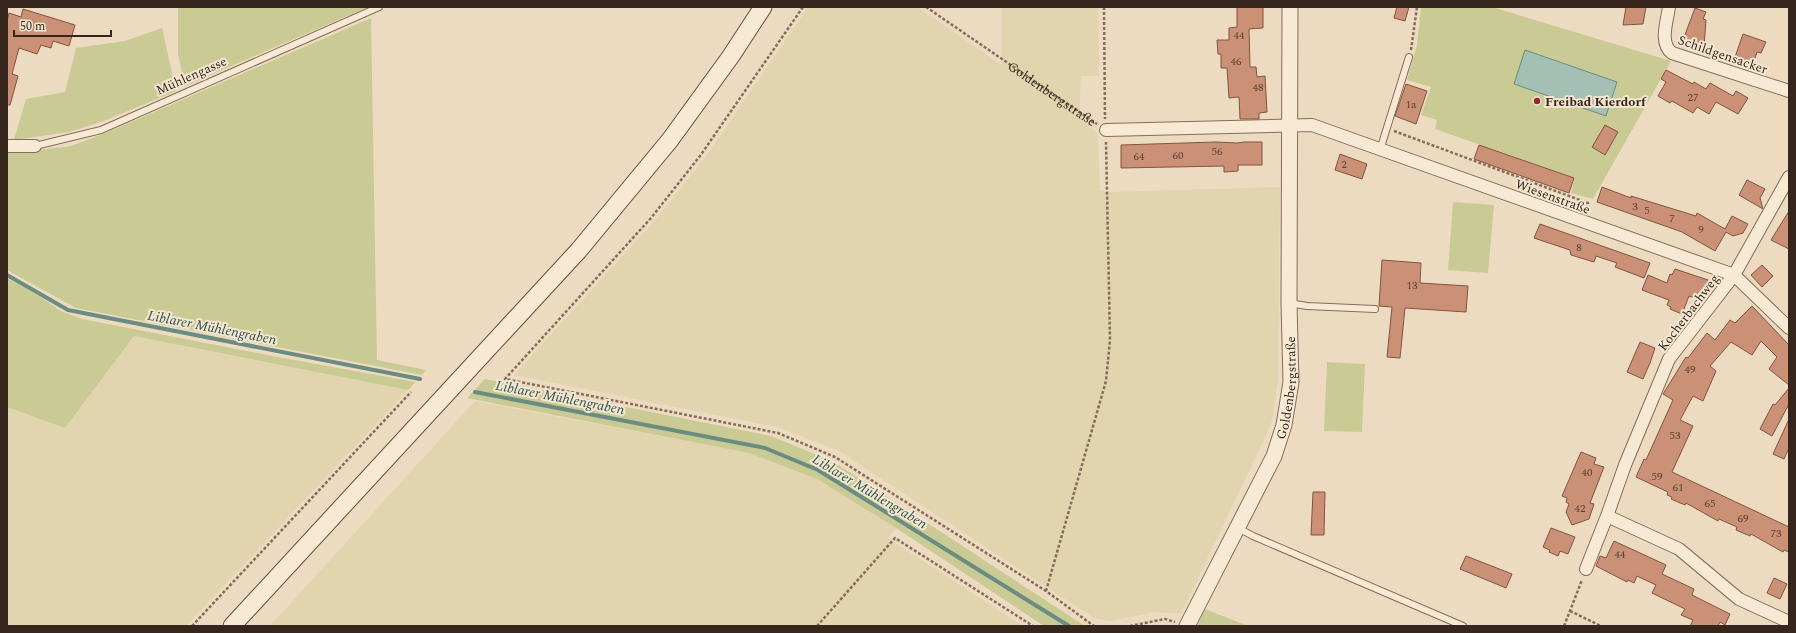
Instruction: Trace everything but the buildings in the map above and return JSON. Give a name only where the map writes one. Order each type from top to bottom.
[{"type":"main road","points":[[232,626],[579,250],[670,140],[731,56],[763,7]]},
{"type":"street","name":"Goldenbergstraße","points":[[1187,625],[1274,456],[1284,425],[1292,382],[1289,303],[1290,7]]},
{"type":"street","name":"Schildgensacker","points":[[1669,7],[1664,41],[1667,49],[1672,53],[1789,91]]},
{"type":"street","name":"Wiesenstraße","points":[[1290,126],[1312,125],[1734,276],[1789,328]]},
{"type":"street","name":"Goldenbergstraße","points":[[1106,130],[1290,126]]},
{"type":"street","name":"Mühlengasse","points":[[7,146],[34,146]]},
{"type":"street","name":"Kocherbachweg","points":[[1586,569],[1625,465],[1669,360],[1734,276],[1789,177]]},
{"type":"street","points":[[1607,516],[1679,549],[1739,599],[1789,622]]},
{"type":"lane","name":"Mühlengasse","points":[[34,146],[101,130],[380,7]]},
{"type":"lane","points":[[1380,150],[1409,57]]},
{"type":"lane","points":[[1289,303],[1307,306],[1375,309]]},
{"type":"lane","points":[[1238,528],[1253,536],[1463,626]]},
{"type":"path","points":[[803,7],[700,156],[651,218],[505,379],[778,433],[835,457],[1046,591],[1094,626]]},
{"type":"path","name":"Goldenbergstraße","points":[[926,7],[1106,130]]},
{"type":"path","points":[[1046,591],[1106,381],[1110,340],[1104,7]]},
{"type":"path","points":[[1409,57],[1413,42],[1417,7]]},
{"type":"path","points":[[1386,128],[1588,203],[1588,224]]},
{"type":"path","points":[[192,626],[411,392]]},
{"type":"path","points":[[817,626],[895,538],[1033,626]]},
{"type":"path","points":[[1564,626],[1586,569]]},
{"type":"path","points":[[1570,611],[1601,626]]},
{"type":"path","points":[[1130,626],[1166,619],[1187,625]]},
{"type":"shaded area","points":[[808,7],[917,7],[1002,65],[1002,7],[1098,7],[1099,76],[1081,76],[1079,118],[1098,134],[1100,191],[1110,192],[1280,187],[1278,381],[1271,425],[1181,614],[1155,612],[1110,621],[1094,618],[839,451],[777,427],[514,375],[659,216],[709,152]]},
{"type":"shaded area","points":[[1525,50],[1617,82],[1606,116],[1514,84]]},
{"type":"shaded area","points":[[134,336],[408,390],[186,626],[7,626],[7,407],[65,428]]},
{"type":"shaded area","points":[[475,401],[749,453],[817,479],[896,528],[888,538],[1023,626],[270,626]]},
{"type":"green space","points":[[178,7],[368,7],[185,86],[178,54]]},
{"type":"green space","name":"Freibad Kierdorf","points":[[1421,7],[1492,7],[1671,61],[1593,199],[1571,193],[1575,178],[1435,129],[1437,120],[1421,115],[1431,87],[1407,80],[1417,45]]},
{"type":"green space","points":[[371,18],[377,360],[426,370],[422,375],[76,308],[7,270],[7,152],[13,153],[71,146],[108,132]]},
{"type":"green space","points":[[162,28],[176,91],[104,121],[69,132],[14,140],[26,99],[65,92],[76,48],[125,41]]},
{"type":"green space","points":[[1453,202],[1494,205],[1488,273],[1448,270]]},
{"type":"green space","points":[[7,278],[39,296],[61,311],[82,319],[415,382],[408,390],[134,336],[65,428],[7,407]]},
{"type":"green space","points":[[1327,362],[1365,364],[1362,432],[1324,431]]},
{"type":"green space","points":[[485,379],[771,436],[834,462],[1085,626],[1044,626],[896,528],[817,479],[749,453],[467,398]]},
{"type":"green space","points":[[1205,609],[1248,626],[1197,626]]},
{"type":"waterway","name":"Liblarer Mühlengraben","points":[[7,275],[68,310],[420,379]]},
{"type":"waterway","name":"Liblarer Mühlengraben","points":[[475,392],[765,448],[818,470],[1069,626]]},
{"type":"place","name":"Freibad Kierdorf","points":[[1537,101]]}]
